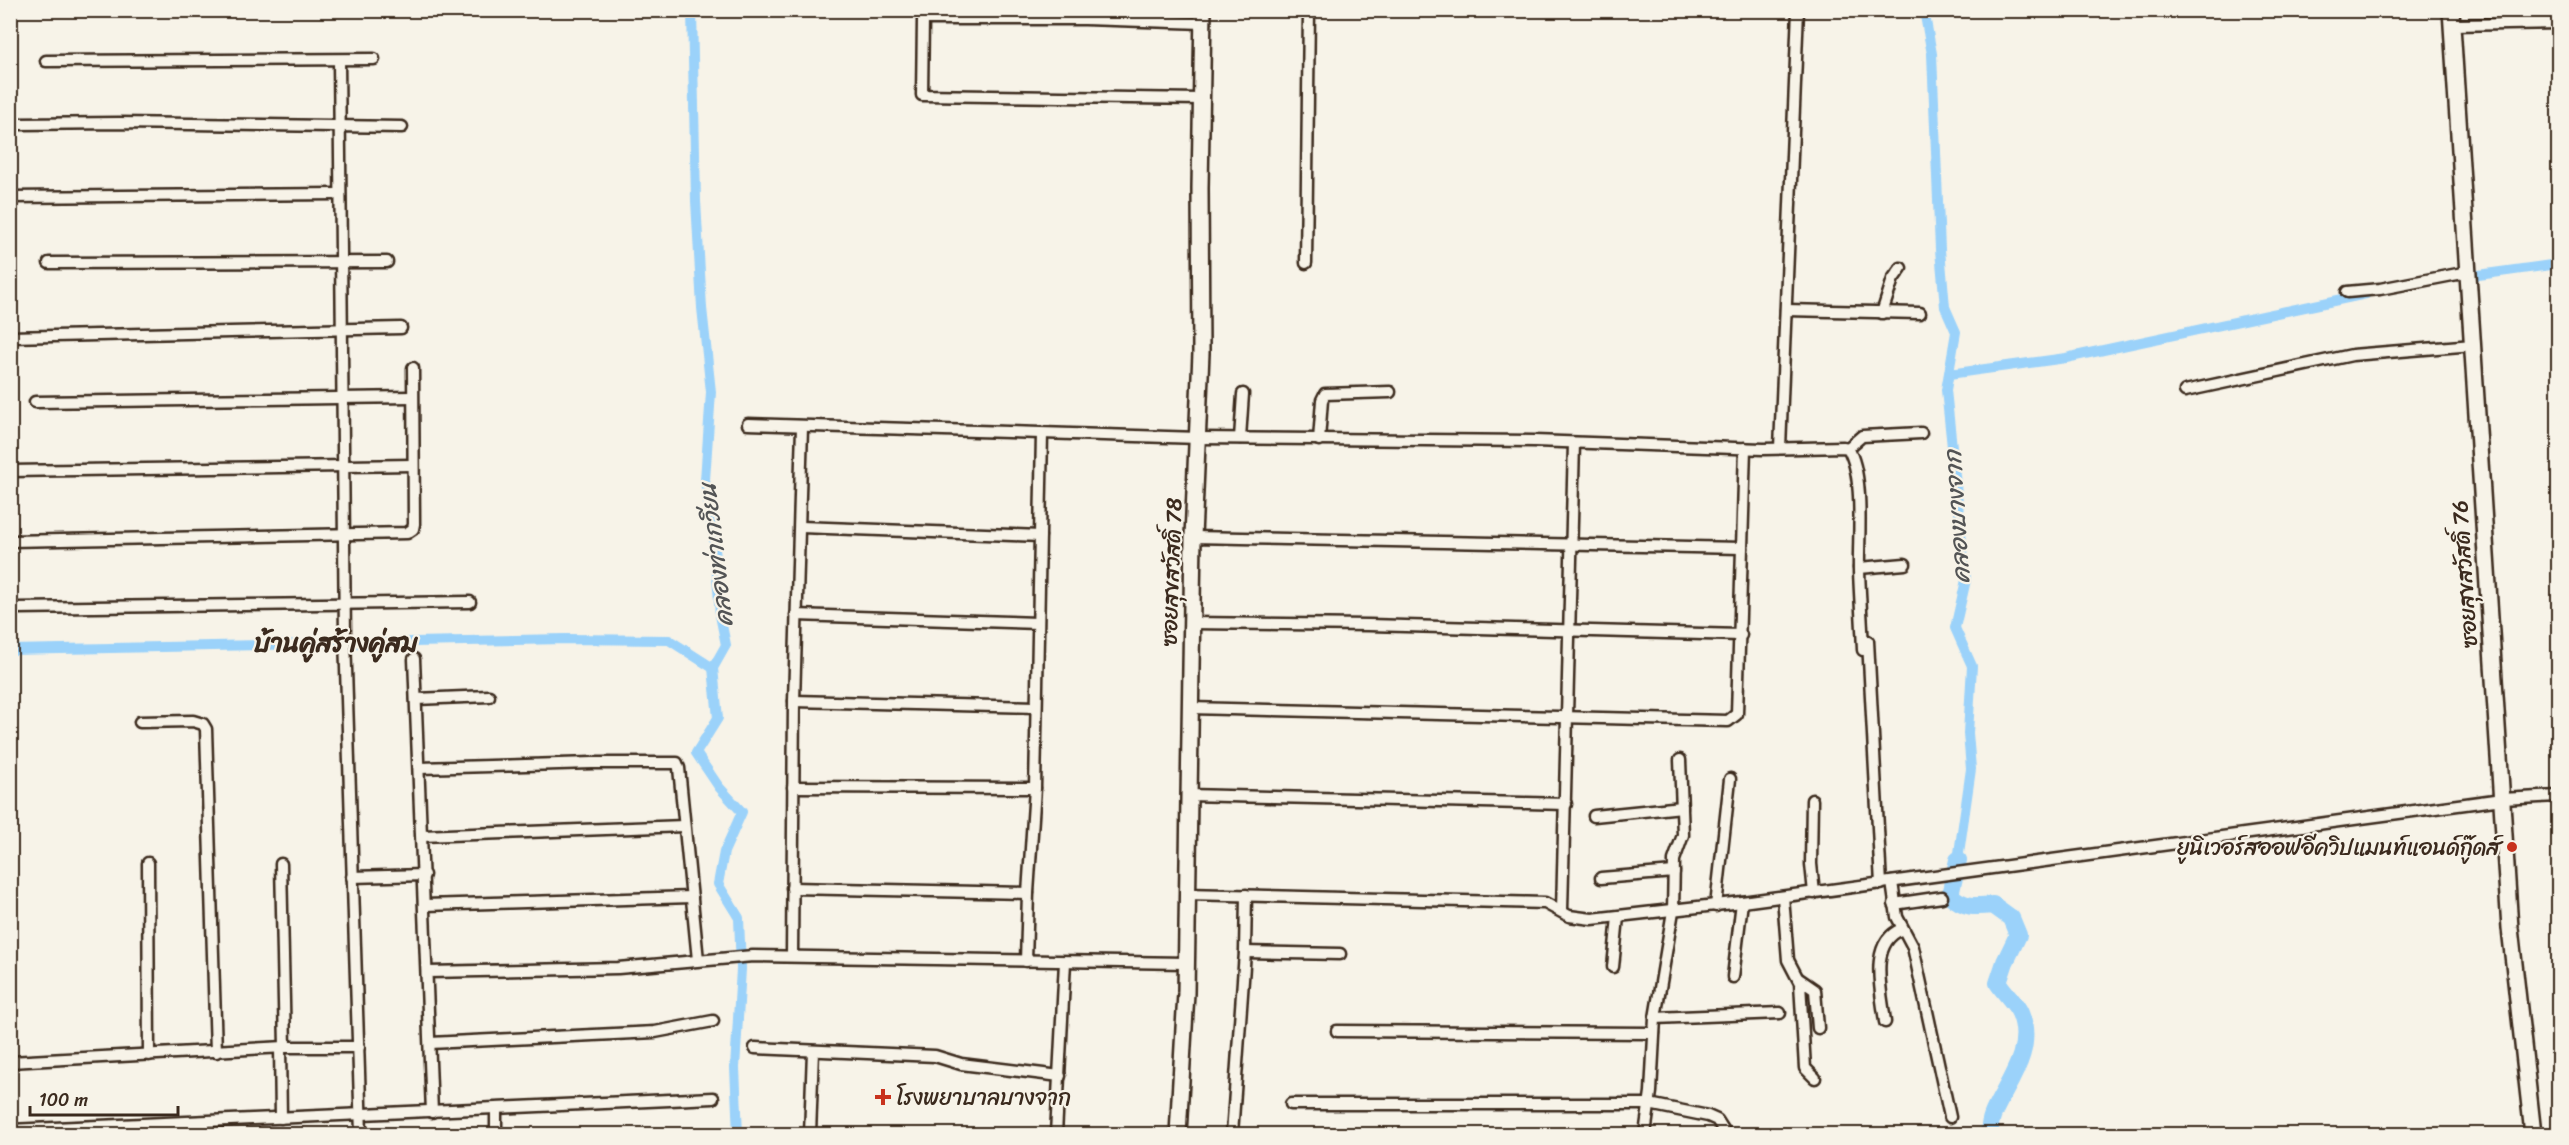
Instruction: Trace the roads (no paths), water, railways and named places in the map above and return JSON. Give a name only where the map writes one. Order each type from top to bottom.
[{"type":"street","points":[[1306,263],[1308,10]]},
{"type":"street","points":[[1780,448],[1798,10]]},
{"type":"street","points":[[1201,99],[922,95],[923,19],[1203,17]]},
{"type":"street","name":"ซอยสุขสวัสดิ์ 78","points":[[1178,1134],[1186,963],[1193,537],[1202,353],[1203,17]]},
{"type":"street","points":[[2452,18],[2559,23]]},
{"type":"street","name":"ซอยสุขสวัสดิ์ 76","points":[[2452,18],[2510,928],[2533,1134]]},
{"type":"street","points":[[339,60],[345,651],[361,1134]]},
{"type":"street","points":[[46,61],[374,60]]},
{"type":"street","points":[[10,128],[19,124],[119,123],[402,127]]},
{"type":"street","points":[[10,197],[339,194]]},
{"type":"street","points":[[49,263],[387,262]]},
{"type":"street","points":[[1882,313],[1893,279],[1901,268]]},
{"type":"street","points":[[2347,292],[2468,278]]},
{"type":"street","points":[[1786,310],[1920,314]]},
{"type":"street","points":[[10,337],[401,328]]},
{"type":"street","points":[[2184,392],[2352,356],[2473,345]]},
{"type":"street","points":[[10,541],[344,536],[411,531],[414,524],[413,368]]},
{"type":"street","points":[[1319,440],[1322,400],[1325,394],[1390,392]]},
{"type":"street","points":[[1240,438],[1243,394]]},
{"type":"street","points":[[35,402],[412,397]]},
{"type":"street","points":[[748,424],[1199,438],[1574,443],[1745,448],[1848,448],[1862,436],[1921,433]]},
{"type":"street","points":[[792,956],[794,701],[801,527],[802,427]]},
{"type":"street","points":[[1026,961],[1035,788],[1042,434]]},
{"type":"street","points":[[1562,911],[1566,804],[1565,717],[1574,443]]},
{"type":"street","points":[[1190,708],[1728,721],[1733,719],[1737,714],[1741,635],[1745,448]]},
{"type":"street","points":[[1848,448],[1855,466],[1860,523],[1859,568],[1863,650]]},
{"type":"street","points":[[10,471],[413,465]]},
{"type":"street","points":[[801,527],[1040,536]]},
{"type":"street","points":[[1193,537],[1742,548]]},
{"type":"street","points":[[1859,568],[1905,564]]},
{"type":"street","points":[[1865,593],[1886,883],[1902,929],[1913,947],[1950,1117]]},
{"type":"street","points":[[10,603],[12,607],[17,608],[470,602]]},
{"type":"street","points":[[796,615],[1038,623]]},
{"type":"street","points":[[1191,623],[1369,625],[1741,635]]},
{"type":"street","points":[[414,659],[432,1112]]},
{"type":"street","points":[[416,699],[489,696]]},
{"type":"street","points":[[794,701],[1036,707]]},
{"type":"street","points":[[140,722],[193,720],[203,724],[206,729],[216,1052]]},
{"type":"street","points":[[1645,1134],[1653,1033],[1673,911],[1675,854],[1683,835],[1680,760]]},
{"type":"street","points":[[419,768],[674,762],[679,768],[699,960]]},
{"type":"street","points":[[1716,906],[1730,778]]},
{"type":"street","points":[[793,787],[1035,788]]},
{"type":"street","points":[[1188,795],[1566,804]]},
{"type":"street","points":[[1186,894],[1545,903],[1576,918],[1618,917],[1742,903],[2502,799],[2559,796]]},
{"type":"street","points":[[1812,800],[1811,864],[1814,893]]},
{"type":"street","points":[[1594,816],[1682,807]]},
{"type":"street","points":[[422,836],[684,826]]},
{"type":"street","points":[[148,863],[149,1055]]},
{"type":"street","points":[[281,864],[283,1047],[281,1118]]},
{"type":"street","points":[[1601,878],[1674,872]]},
{"type":"street","points":[[352,877],[424,875]]},
{"type":"street","points":[[792,888],[1028,893]]},
{"type":"street","points":[[1232,1134],[1245,952],[1246,895]]},
{"type":"street","points":[[425,905],[692,897]]},
{"type":"street","points":[[1783,897],[1788,960],[1799,979],[1815,990],[1818,1028]]},
{"type":"street","points":[[1894,904],[1942,897]]},
{"type":"street","points":[[1733,977],[1742,903]]},
{"type":"street","points":[[1613,967],[1618,917]]},
{"type":"street","points":[[1885,1022],[1879,962],[1888,937],[1902,929]]},
{"type":"street","points":[[1245,952],[1340,954]]},
{"type":"street","points":[[428,972],[618,968],[753,956],[1186,963]]},
{"type":"street","points":[[1056,1134],[1065,962]]},
{"type":"street","points":[[1799,979],[1805,1068],[1815,1078]]},
{"type":"street","points":[[1655,1018],[1780,1013]]},
{"type":"street","points":[[430,1043],[655,1032],[713,1021]]},
{"type":"street","points":[[1337,1032],[1653,1033]]},
{"type":"street","points":[[10,1062],[283,1047],[359,1047]]},
{"type":"street","points":[[755,1048],[935,1056],[961,1064],[1060,1076]]},
{"type":"street","points":[[810,1134],[813,1051]]},
{"type":"street","points":[[10,1130],[713,1098]]},
{"type":"street","points":[[1291,1104],[1649,1104],[1708,1116],[1717,1120],[1726,1134]]},
{"type":"street","points":[[496,1109],[496,1134]]},
{"type":"street","points":[[2117,1133],[2134,1134]]},
{"type":"waterway","name":"คลองท่าเกวียน","points":[[692,10],[696,201],[702,308],[711,392],[705,480],[715,548],[720,615],[726,645],[713,668],[718,718],[696,753],[719,787],[742,812],[724,852],[718,884],[739,918],[741,969],[735,1068],[738,1134]]},
{"type":"waterway","name":"คลองบางจาก","points":[[1924,10],[1932,54],[1940,250],[1945,307],[1956,332],[1946,390],[1966,580],[1955,628],[1972,666],[1968,733],[1971,769],[1958,860]]},
{"type":"waterway","points":[[2464,277],[2558,264]]},
{"type":"waterway","points":[[1949,374],[2066,358],[2366,294]]},
{"type":"waterway","points":[[10,650],[565,639],[669,640],[713,668]]},
{"type":"waterway","name":"คลองบางจาก","points":[[1958,860],[1950,895],[1970,906],[1993,905],[2011,918],[2018,935],[1998,983],[2020,1013],[2024,1031],[2023,1049],[2010,1082],[1994,1111],[1990,1123],[1991,1134]]},
{"type":"place","name":"ยูนิเวอร์สออฟอีควิปแมนท์แอนด์กู๊ดส์","points":[[2512,847]]},
{"type":"place","name":"โรงพยาบาลบางจาก","points":[[883,1097]]},
{"type":"district","name":"บ้านคู่สร้างคู่สม","points":[[336,643]]}]
